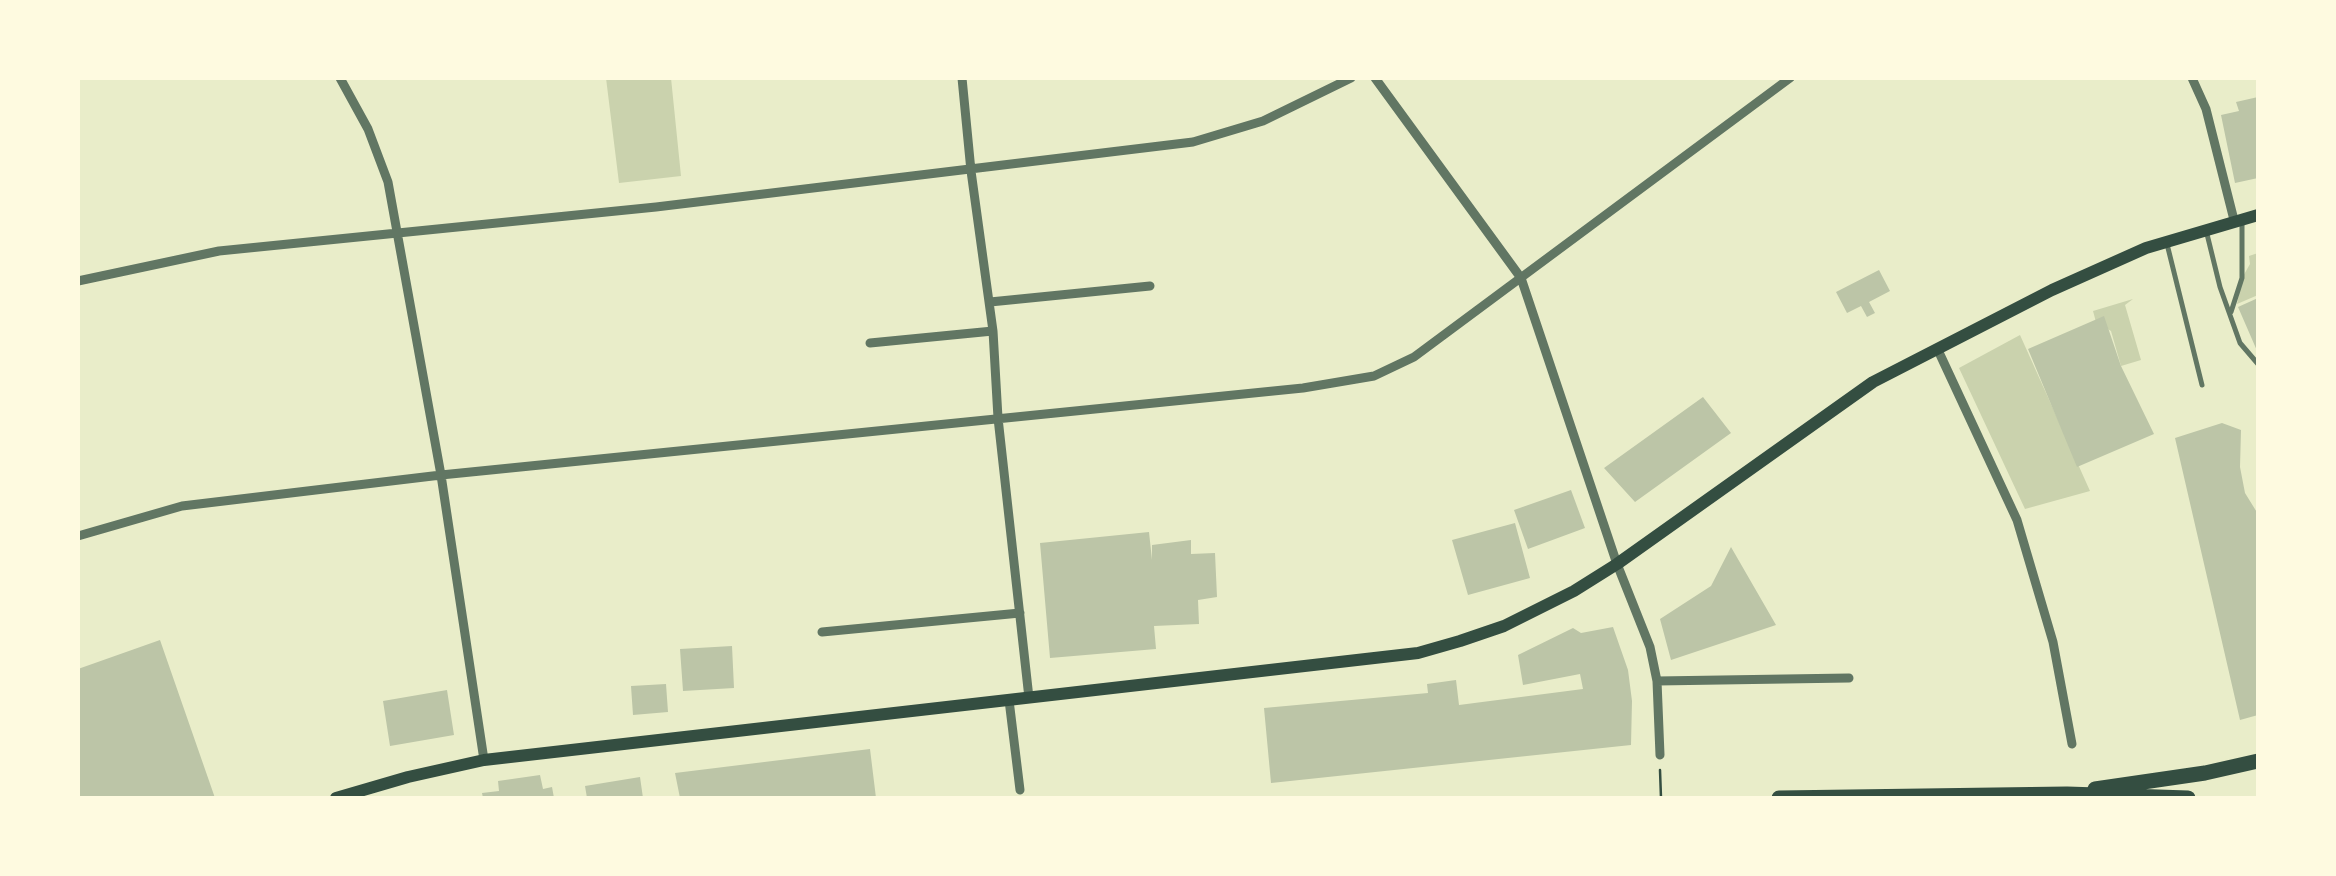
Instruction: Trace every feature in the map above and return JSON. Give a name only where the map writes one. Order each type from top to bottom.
[{"type":"highway","points":[[2067,794],[2258,761]]},
{"type":"highway","points":[[1778,798],[2067,794],[2188,798]]},
{"type":"main road","points":[[336,798],[484,760],[1418,654],[1504,626],[1574,591],[1874,382],[1937,348],[2052,290],[2166,241],[2258,214]]},
{"type":"street","points":[[340,78],[368,129],[388,182],[440,476],[484,760]]},
{"type":"street","points":[[962,78],[970,172],[990,302],[998,418],[1029,698]]},
{"type":"street","points":[[78,281],[219,251],[656,208],[1193,142],[1263,120],[1351,78]]},
{"type":"street","points":[[1376,78],[1521,278],[1617,564],[1650,647],[1660,755]]},
{"type":"street","points":[[78,536],[182,506],[1303,388],[1374,376],[1414,357],[1790,78]]},
{"type":"street","points":[[2192,78],[2206,109],[2238,219]]},
{"type":"street","points":[[990,302],[1150,286]]},
{"type":"street","points":[[870,343],[993,331]]},
{"type":"street","points":[[1937,348],[2017,520],[2053,642],[2072,744]]},
{"type":"street","points":[[822,632],[1020,612]]},
{"type":"street","points":[[1656,680],[1849,678]]},
{"type":"street","points":[[1009,700],[1020,790]]},
{"type":"lane","points":[[2230,315],[2242,278],[2238,219]]},
{"type":"lane","points":[[2206,229],[2240,343],[2258,364]]},
{"type":"lane","points":[[2166,241],[2202,384]]},
{"type":"path","points":[[1660,755],[1662,798]]},
{"type":"green space","points":[[606,78],[671,78],[681,176],[619,183]]},
{"type":"green space","points":[[2258,253],[2258,295],[2237,304],[2249,256]]},
{"type":"green space","points":[[2133,299],[2125,305],[2141,360],[2121,366],[2111,331],[2096,322],[2093,311]]},
{"type":"green space","points":[[2020,335],[2090,491],[2025,509],[1959,368]]},
{"type":"building","points":[[2258,97],[2258,178],[2235,183],[2221,115],[2239,111],[2236,102]]},
{"type":"building","points":[[1879,270],[1890,291],[1869,302],[1875,313],[1867,317],[1861,306],[1847,313],[1836,292]]},
{"type":"building","points":[[2258,298],[2258,353],[2238,307]]},
{"type":"building","points":[[2104,316],[2121,366],[2154,434],[2077,467],[2028,349]]},
{"type":"building","points":[[1703,397],[1731,433],[1635,502],[1604,468]]},
{"type":"building","points":[[2222,423],[2241,430],[2240,467],[2245,493],[2258,514],[2258,715],[2240,720],[2175,438]]},
{"type":"building","points":[[1571,490],[1585,528],[1528,549],[1514,510]]},
{"type":"building","points":[[1515,523],[1530,578],[1468,595],[1452,540]]},
{"type":"building","points":[[1149,532],[1152,560],[1152,545],[1191,540],[1191,554],[1215,553],[1217,597],[1198,600],[1199,624],[1154,626],[1156,649],[1050,658],[1040,543]]},
{"type":"building","points":[[1731,547],[1776,625],[1671,660],[1660,619],[1711,586]]},
{"type":"building","points":[[1613,627],[1628,670],[1631,745],[1271,783],[1264,708],[1428,693],[1427,684],[1456,680],[1459,705],[1583,689],[1580,674],[1523,685],[1518,655],[1573,628],[1581,633]]},
{"type":"building","points":[[160,640],[215,798],[78,798],[78,669]]},
{"type":"building","points":[[732,646],[734,688],[683,691],[680,649]]},
{"type":"building","points":[[666,684],[668,712],[633,715],[631,686]]},
{"type":"building","points":[[447,690],[454,735],[390,746],[383,701]]},
{"type":"building","points":[[870,749],[876,798],[680,798],[675,773]]},
{"type":"building","points":[[540,775],[543,789],[552,787],[554,798],[483,798],[482,793],[499,791],[498,781]]},
{"type":"building","points":[[640,777],[643,798],[587,798],[585,786]]}]
